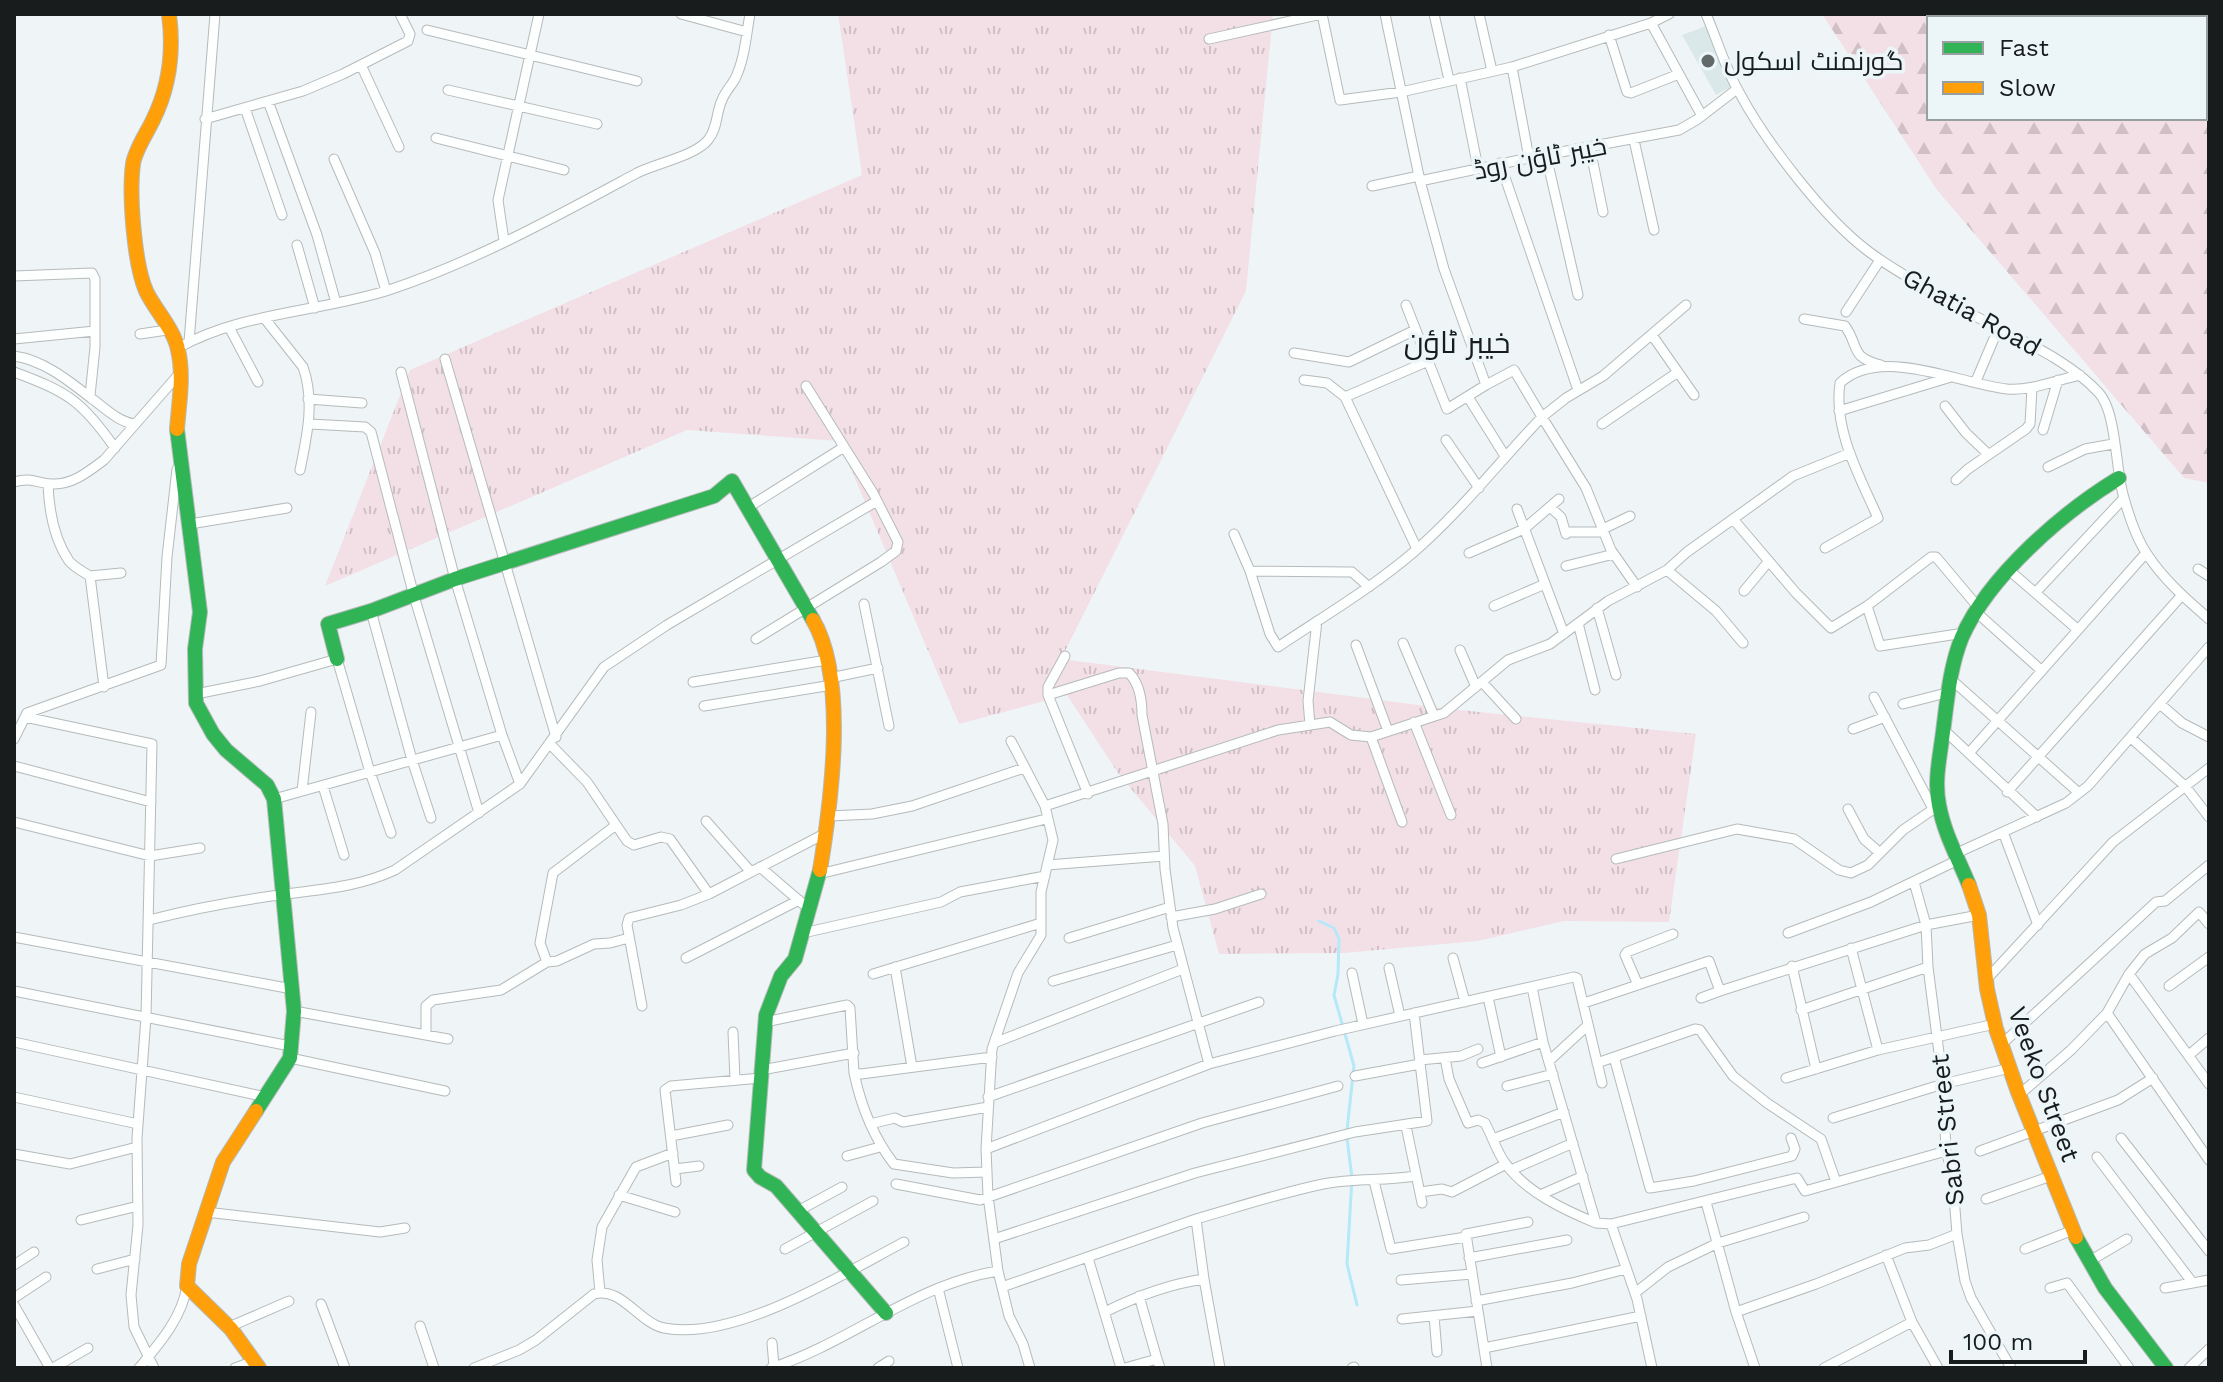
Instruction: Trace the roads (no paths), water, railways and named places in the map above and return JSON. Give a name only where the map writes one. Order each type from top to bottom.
[{"type":"street","points":[[169,14],[171,71],[157,113],[133,162],[133,214],[137,254],[145,288],[167,330],[183,345]]},
{"type":"street","points":[[139,1368],[167,1333],[181,1305],[189,1264],[223,1162],[266,1097],[290,1052],[294,1011],[274,799],[267,785],[226,750],[213,734],[196,703],[195,649],[200,612],[176,437],[179,374],[215,14]]},
{"type":"street","points":[[205,119],[303,91],[361,65],[411,37],[400,14]]},
{"type":"street","points":[[504,241],[498,200],[539,14]]},
{"type":"street","points":[[681,14],[747,32]]},
{"type":"street","points":[[183,345],[229,327],[386,291],[504,241],[656,163],[688,154],[708,140],[716,124],[721,100],[742,61],[750,14]]},
{"type":"street","points":[[1209,39],[1322,14],[1340,100],[1401,92],[1512,67],[1651,23],[1669,14]]},
{"type":"street","points":[[1385,14],[1419,179],[1444,269],[1486,385]]},
{"type":"street","points":[[1434,14],[1449,80]]},
{"type":"street","points":[[1479,14],[1492,71]]},
{"type":"street","name":"Ghatia Road","points":[[1706,14],[1749,110],[1807,189],[1845,231],[1880,260],[1998,329],[2063,362],[2102,396],[2110,412],[2124,498],[2146,553],[2182,595],[2209,619]]},
{"type":"street","points":[[1651,23],[1702,116]]},
{"type":"street","points":[[427,30],[637,81]]},
{"type":"street","points":[[1609,35],[1627,92],[1679,74]]},
{"type":"street","points":[[361,65],[399,147]]},
{"type":"street","points":[[1512,67],[1529,158]]},
{"type":"street","points":[[1460,78],[1478,168]]},
{"type":"street","name":"خیبر ٹاؤن روڈ","points":[[1372,186],[1679,130],[1737,89]]},
{"type":"street","points":[[448,90],[597,124]]},
{"type":"street","points":[[268,101],[313,223],[336,303]]},
{"type":"street","points":[[245,108],[282,215]]},
{"type":"street","points":[[436,138],[564,170]]},
{"type":"street","points":[[1634,140],[1654,230]]},
{"type":"street","points":[[1590,148],[1603,212]]},
{"type":"street","points":[[1546,155],[1578,295]]},
{"type":"street","points":[[334,159],[375,253],[386,291]]},
{"type":"street","points":[[1500,163],[1578,390]]},
{"type":"street","points":[[297,245],[315,308]]},
{"type":"street","points":[[1846,312],[1880,260]]},
{"type":"street","points":[[14,276],[92,273],[95,279],[95,331],[90,396]]},
{"type":"street","points":[[1406,305],[1447,409],[1514,370],[1586,488],[1614,554],[1637,587]]},
{"type":"street","points":[[1234,534],[1250,571],[1270,634],[1278,647],[1369,587],[1417,549],[1479,488],[1542,417],[1603,376],[1686,305]]},
{"type":"street","points":[[265,319],[303,367],[310,424],[300,470]]},
{"type":"street","points":[[1804,319],[1845,326],[1854,351],[1865,361],[1881,365],[2008,389],[2032,388],[2080,375]]},
{"type":"street","points":[[229,327],[258,382]]},
{"type":"street","points":[[1976,381],[1998,329]]},
{"type":"street","points":[[140,334],[167,330]]},
{"type":"street","points":[[1294,353],[1349,362],[1415,330]]},
{"type":"street","points":[[14,339],[95,331]]},
{"type":"street","points":[[1652,335],[1694,395]]},
{"type":"street","points":[[14,356],[48,367],[115,416],[134,424]]},
{"type":"street","points":[[445,359],[471,441],[553,740],[587,782],[627,841],[634,845],[661,837],[670,839],[709,894]]},
{"type":"street","points":[[1345,397],[1426,362]]},
{"type":"street","points":[[1825,548],[1878,518],[1850,453],[1839,411],[1840,383],[1849,376],[1881,365]]},
{"type":"street","points":[[14,372],[53,386],[76,400],[91,414],[115,448]]},
{"type":"street","points":[[401,372],[455,579],[520,784]]},
{"type":"street","points":[[1602,424],[1678,372]]},
{"type":"street","points":[[14,482],[30,478],[48,484],[64,483],[77,478],[104,460],[179,374]]},
{"type":"street","points":[[1839,411],[1954,377]]},
{"type":"street","points":[[1304,380],[1327,383],[1345,397],[1417,549]]},
{"type":"street","points":[[2043,430],[2058,380]]},
{"type":"street","points":[[756,639],[896,551],[898,542],[877,501],[806,386]]},
{"type":"street","points":[[1956,480],[2030,424],[2032,388]]},
{"type":"street","points":[[1468,397],[1505,456]]},
{"type":"street","points":[[308,399],[362,403]]},
{"type":"street","points":[[1945,406],[1988,454]]},
{"type":"street","points":[[310,424],[365,427],[371,432],[414,596],[479,813]]},
{"type":"street","points":[[1446,440],[1479,488]]},
{"type":"street","points":[[2048,467],[2075,453],[2113,444]]},
{"type":"street","points":[[747,508],[844,447]]},
{"type":"street","points":[[1045,806],[1278,730],[1330,722],[1351,735],[1371,737],[1444,713],[1508,660],[1550,644],[1597,608],[1667,570],[1687,552],[1793,476],[1850,453]]},
{"type":"street","points":[[14,739],[27,713],[161,665],[167,557],[179,455]]},
{"type":"street","name":"Veeko Street","points":[[2119,478],[2082,501],[2010,571],[1977,609],[1964,633],[1951,687],[1935,807],[1969,878],[1979,915],[1986,980],[1995,1024],[2019,1095],[2073,1230],[2088,1262],[2112,1298],[2166,1368]]},
{"type":"street","points":[[391,833],[370,772],[328,624],[455,579],[714,496],[732,481],[806,606],[824,643],[831,681],[833,734],[829,816],[819,874],[804,905],[803,933],[795,959],[781,976],[765,1022],[754,1170],[776,1186],[886,1313]]},
{"type":"street","points":[[48,484],[49,510],[70,563],[90,576],[121,573]]},
{"type":"street","points":[[2036,592],[2124,498]]},
{"type":"street","points":[[1469,553],[1524,529],[1559,499]]},
{"type":"street","points":[[149,920],[214,904],[333,889],[372,880],[395,870],[520,784],[604,667],[667,625],[877,501]]},
{"type":"street","points":[[190,524],[287,508]]},
{"type":"street","points":[[1551,508],[1561,517],[1566,535],[1603,531],[1630,516]]},
{"type":"street","points":[[1517,509],[1564,634]]},
{"type":"street","points":[[1733,519],[1796,593],[1831,628],[1867,606],[1931,557],[1936,557],[1977,609],[2041,670]]},
{"type":"street","points":[[1969,753],[2146,553]]},
{"type":"street","points":[[1566,566],[1614,554]]},
{"type":"street","points":[[1744,591],[1769,561]]},
{"type":"street","points":[[2198,569],[2209,576]]},
{"type":"street","points":[[1667,570],[1716,611],[1743,643]]},
{"type":"street","points":[[1250,571],[1352,572],[1369,587]]},
{"type":"street","points":[[2010,571],[2077,629]]},
{"type":"street","points":[[90,576],[104,687]]},
{"type":"street","points":[[1494,606],[1545,584]]},
{"type":"street","points":[[2007,792],[2182,595]]},
{"type":"street","points":[[864,604],[889,726]]},
{"type":"street","points":[[1867,606],[1880,646],[1964,633]]},
{"type":"street","points":[[1597,608],[1616,675]]},
{"type":"street","points":[[371,611],[431,818]]},
{"type":"street","points":[[1310,725],[1308,701],[1317,621]]},
{"type":"street","points":[[1578,623],[1595,690]]},
{"type":"street","points":[[1403,643],[1434,716]]},
{"type":"street","points":[[1356,645],[1388,731]]},
{"type":"street","points":[[1788,933],[1871,902],[1914,882],[2003,832],[2066,803],[2131,738],[2209,647]]},
{"type":"street","points":[[1460,650],[1479,684],[1516,719]]},
{"type":"street","points":[[1065,656],[1048,687],[1048,695],[1088,794]]},
{"type":"street","points":[[196,694],[260,681],[337,659]]},
{"type":"street","points":[[693,682],[827,660]]},
{"type":"street","points":[[704,706],[831,681],[878,668]]},
{"type":"street","points":[[1048,695],[1119,673],[1129,673],[1133,677],[1142,701],[1163,824],[1170,912],[1209,1064]]},
{"type":"street","points":[[1903,704],[1951,687],[1998,719],[2079,793]]},
{"type":"street","points":[[1616,859],[1737,829],[1794,839],[1843,872],[1857,872],[1903,830],[1935,807],[1874,697]]},
{"type":"street","points":[[2160,704],[2182,723],[2209,737]]},
{"type":"street","points":[[302,791],[311,712]]},
{"type":"street","points":[[25,717],[152,744],[144,1071],[138,1124],[138,1206],[131,1295],[134,1327],[154,1368]]},
{"type":"street","points":[[1853,729],[1885,717]]},
{"type":"street","points":[[1414,722],[1451,815]]},
{"type":"street","points":[[1944,730],[2037,817]]},
{"type":"street","points":[[274,799],[502,735]]},
{"type":"street","points":[[1371,737],[1402,822]]},
{"type":"street","points":[[2131,738],[2185,786],[2209,817]]},
{"type":"street","points":[[1011,741],[1045,806],[1053,840],[1041,892],[1041,935],[1018,973],[994,1043],[988,1102],[988,1196],[998,1271],[1009,1316],[1023,1344],[1030,1368]]},
{"type":"street","points":[[14,766],[151,802]]},
{"type":"street","points":[[829,816],[872,814],[912,806],[1024,768]]},
{"type":"street","points":[[1986,980],[2113,842],[2209,768]]},
{"type":"street","points":[[323,786],[344,855]]},
{"type":"street","points":[[1848,809],[1864,839],[1880,853]]},
{"type":"street","points":[[819,874],[1046,819]]},
{"type":"street","points":[[706,821],[756,870],[804,905]]},
{"type":"street","points":[[14,822],[150,856],[200,848]]},
{"type":"street","points":[[547,962],[540,943],[553,873],[616,825]]},
{"type":"street","points":[[2003,832],[2038,925]]},
{"type":"street","points":[[642,1006],[627,925],[629,918],[681,905],[709,894],[826,833]]},
{"type":"street","points":[[803,933],[941,902],[960,892],[1046,871],[1164,856]]},
{"type":"street","points":[[2002,1044],[2156,902],[2165,901],[2209,865]]},
{"type":"street","name":"Sabri Street","points":[[1914,882],[1926,925],[1928,967],[1943,1084],[1946,1151],[1952,1172],[1965,1281],[1971,1298],[2011,1368]]},
{"type":"street","points":[[1069,938],[1170,912],[1215,909],[1261,894]]},
{"type":"street","points":[[686,958],[804,905]]},
{"type":"street","points":[[2019,1095],[2071,1050],[2107,1013],[2129,974],[2145,954],[2172,938],[2199,912],[2209,924]]},
{"type":"street","points":[[1701,998],[1926,925],[1979,915]]},
{"type":"street","points":[[873,974],[1041,923]]},
{"type":"street","points":[[1638,985],[1625,955],[1627,952],[1673,934]]},
{"type":"street","points":[[14,937],[292,989]]},
{"type":"street","points":[[426,1035],[428,1003],[501,990],[547,962],[557,961],[594,944],[629,938]]},
{"type":"street","points":[[1053,981],[1177,945]]},
{"type":"street","points":[[1851,948],[1878,1050]]},
{"type":"street","points":[[2169,986],[2209,957]]},
{"type":"street","points":[[1453,958],[1465,1002]]},
{"type":"street","points":[[1584,1003],[1709,961],[1720,991]]},
{"type":"street","points":[[1792,966],[1816,1069]]},
{"type":"street","points":[[895,967],[912,1067]]},
{"type":"street","points":[[1801,1010],[1928,967]]},
{"type":"street","points":[[1389,968],[1400,1016]]},
{"type":"street","points":[[994,1043],[1183,969]]},
{"type":"street","points":[[1352,973],[1363,1024]]},
{"type":"street","points":[[2129,974],[2209,1084]]},
{"type":"street","points":[[986,1149],[1209,1064],[1363,1024],[1574,977],[1577,978],[1584,1003],[1602,1083]]},
{"type":"street","points":[[1532,987],[1543,1042],[1596,1223]]},
{"type":"street","points":[[14,991],[146,1017],[445,1091]]},
{"type":"street","points":[[1488,997],[1501,1057]]},
{"type":"street","points":[[870,1124],[895,1118],[903,1122],[988,1102],[1259,1002]]},
{"type":"street","points":[[765,1022],[847,1005],[850,1008],[854,1073],[860,1099],[880,1147],[894,1164],[953,1173],[987,1172]]},
{"type":"street","points":[[294,1011],[448,1039]]},
{"type":"street","points":[[994,1239],[1195,1173],[1355,1132],[1427,1121],[1414,1013]]},
{"type":"street","points":[[2107,1013],[2209,1160]]},
{"type":"street","points":[[1786,1078],[1878,1050],[1995,1024]]},
{"type":"street","points":[[1549,1061],[1588,1025]]},
{"type":"street","points":[[1597,1063],[1695,1029],[1700,1030],[1733,1076],[1821,1139],[1836,1182]]},
{"type":"street","points":[[733,1032],[735,1080]]},
{"type":"street","points":[[2189,1055],[2209,1038]]},
{"type":"street","points":[[14,1042],[266,1097]]},
{"type":"street","points":[[1482,1063],[1543,1042]]},
{"type":"street","points":[[1355,1076],[1461,1056],[1478,1049]]},
{"type":"street","points":[[676,1182],[665,1090],[671,1086],[735,1080],[854,1053]]},
{"type":"street","points":[[854,1073],[992,1057]]},
{"type":"street","points":[[1614,1057],[1650,1188],[1694,1181],[1792,1156],[1795,1149],[1791,1138]]},
{"type":"street","points":[[1445,1058],[1449,1079],[1468,1123],[1478,1120],[1485,1123],[1508,1167],[1556,1206],[1596,1223],[1611,1224],[1797,1178],[1805,1191],[1946,1151]]},
{"type":"street","points":[[1833,1118],[1943,1084],[2010,1068]]},
{"type":"street","points":[[1507,1086],[1553,1074]]},
{"type":"street","points":[[1980,1151],[2118,1100],[2153,1078]]},
{"type":"street","points":[[896,1184],[980,1200],[1202,1123],[1338,1086]]},
{"type":"street","points":[[14,1097],[138,1124]]},
{"type":"street","points":[[1493,1139],[1564,1112]]},
{"type":"street","points":[[671,1136],[728,1125]]},
{"type":"street","points":[[1406,1126],[1421,1198],[1442,1189],[1452,1192],[1573,1143]]},
{"type":"street","points":[[2121,1138],[2209,1251]]},
{"type":"street","points":[[15,1156],[70,1164],[137,1147]]},
{"type":"street","points":[[847,1156],[880,1147]]},
{"type":"street","points":[[600,1292],[597,1245],[602,1227],[636,1167],[673,1153]]},
{"type":"street","points":[[2097,1157],[2192,1282]]},
{"type":"street","points":[[675,1169],[699,1166]]},
{"type":"street","points":[[1002,1287],[1196,1219],[1322,1184],[1416,1176]]},
{"type":"street","points":[[1540,1195],[1583,1176]]},
{"type":"street","points":[[1986,1199],[2051,1176]]},
{"type":"street","points":[[1374,1181],[1391,1249],[1466,1237],[1466,1234],[1528,1222]]},
{"type":"street","points":[[1694,1181],[1718,1243],[1755,1368]]},
{"type":"street","points":[[798,1211],[842,1187]]},
{"type":"street","points":[[619,1195],[675,1212]]},
{"type":"street","points":[[785,1249],[873,1201]]},
{"type":"street","points":[[81,1220],[138,1206]]},
{"type":"street","points":[[206,1212],[380,1232],[405,1228]]},
{"type":"street","points":[[1635,1293],[1668,1267],[1718,1243],[1804,1217]]},
{"type":"street","points":[[1196,1219],[1220,1368]]},
{"type":"street","points":[[1611,1224],[1635,1293],[1652,1368]]},
{"type":"street","points":[[2025,1249],[2073,1230]]},
{"type":"street","points":[[1736,1312],[1905,1248],[1929,1245],[1957,1234]]},
{"type":"street","points":[[1466,1237],[1487,1368]]},
{"type":"street","points":[[2088,1262],[2127,1239]]},
{"type":"street","points":[[1469,1258],[1567,1240]]},
{"type":"street","points":[[480,1367],[536,1340],[564,1320],[585,1299],[600,1292],[622,1300],[656,1326],[689,1330],[761,1314],[904,1242]]},
{"type":"street","points":[[14,1265],[34,1252]]},
{"type":"street","points":[[1886,1255],[1912,1322],[1938,1368]]},
{"type":"street","points":[[1088,1258],[1123,1368],[1158,1363],[1139,1296]]},
{"type":"street","points":[[97,1269],[135,1259]]},
{"type":"street","points":[[1402,1319],[1434,1316],[1626,1269]]},
{"type":"street","points":[[772,1343],[772,1368],[805,1357],[938,1288],[977,1274],[998,1271]]},
{"type":"street","points":[[1401,1280],[1472,1274]]},
{"type":"street","points":[[14,1298],[46,1277]]},
{"type":"street","points":[[1105,1312],[1180,1282],[1204,1279]]},
{"type":"street","points":[[2165,1288],[2209,1280]]},
{"type":"street","points":[[2050,1288],[2067,1283],[2129,1368]]},
{"type":"street","points":[[187,1286],[229,1327],[256,1364],[235,1368]]},
{"type":"street","points":[[938,1288],[958,1368]]},
{"type":"street","points":[[229,1327],[289,1301]]},
{"type":"street","points":[[321,1304],[345,1368]]},
{"type":"street","points":[[14,1305],[52,1368],[88,1348]]},
{"type":"street","points":[[1434,1316],[1437,1352]]},
{"type":"street","points":[[1484,1348],[1641,1316]]},
{"type":"street","points":[[1824,1368],[1912,1322]]},
{"type":"street","points":[[420,1326],[434,1368]]},
{"type":"street","points":[[2189,1368],[2209,1349]]},
{"type":"street","points":[[878,1368],[889,1361]]},
{"type":"waterway","points":[[1319,921],[1334,928],[1339,939],[1334,995],[1354,1066],[1347,1130]]},
{"type":"waterway","points":[[1347,1138],[1352,1178],[1347,1264],[1357,1305]]},
{"type":"place","name":"گورنمنٹ اسکول","points":[[1708,61]]},
{"type":"district","name":"خیبر ٹاؤن","points":[[1457,342]]}]
